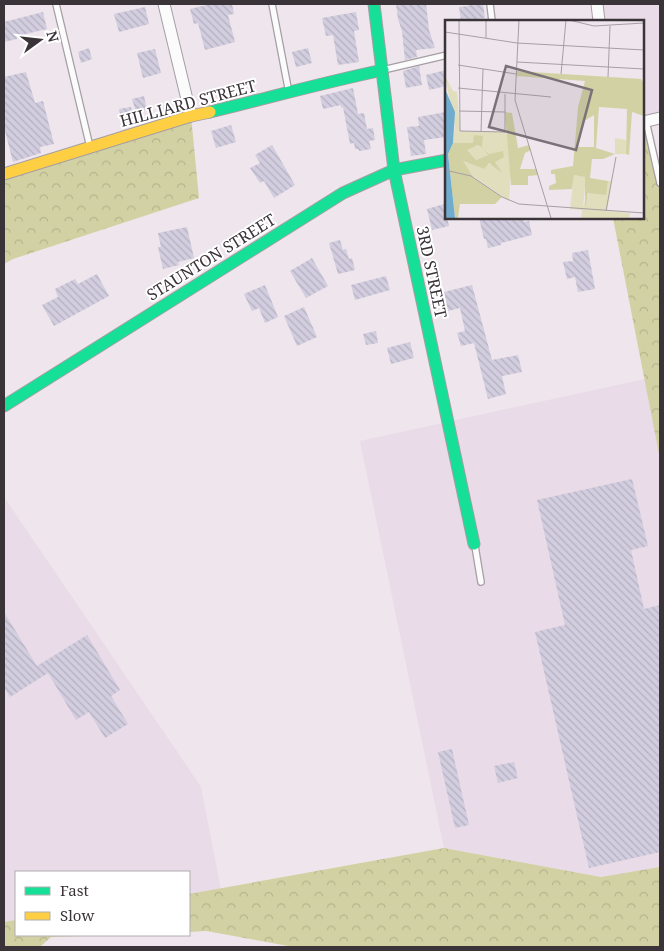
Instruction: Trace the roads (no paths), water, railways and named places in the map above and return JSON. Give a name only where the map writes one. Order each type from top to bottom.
[{"type":"street","points":[[164,4],[191,116]]},
{"type":"street","name":"3RD STREET","points":[[374,4],[384,70],[394,170],[474,544]]},
{"type":"street","points":[[597,4],[599,20]]},
{"type":"street","name":"HILLIARD STREET","points":[[4,174],[191,116],[384,70]]},
{"type":"street","points":[[644,122],[660,118]]},
{"type":"street","name":"STAUNTON STREET","points":[[4,406],[343,193],[394,170],[445,160]]},
{"type":"lane","points":[[56,4],[90,148]]},
{"type":"lane","points":[[272,4],[289,93]]},
{"type":"lane","points":[[490,4],[492,20]]},
{"type":"lane","points":[[384,70],[445,55]]},
{"type":"lane","points":[[644,122],[660,183]]},
{"type":"lane","points":[[474,544],[481,582]]}]
